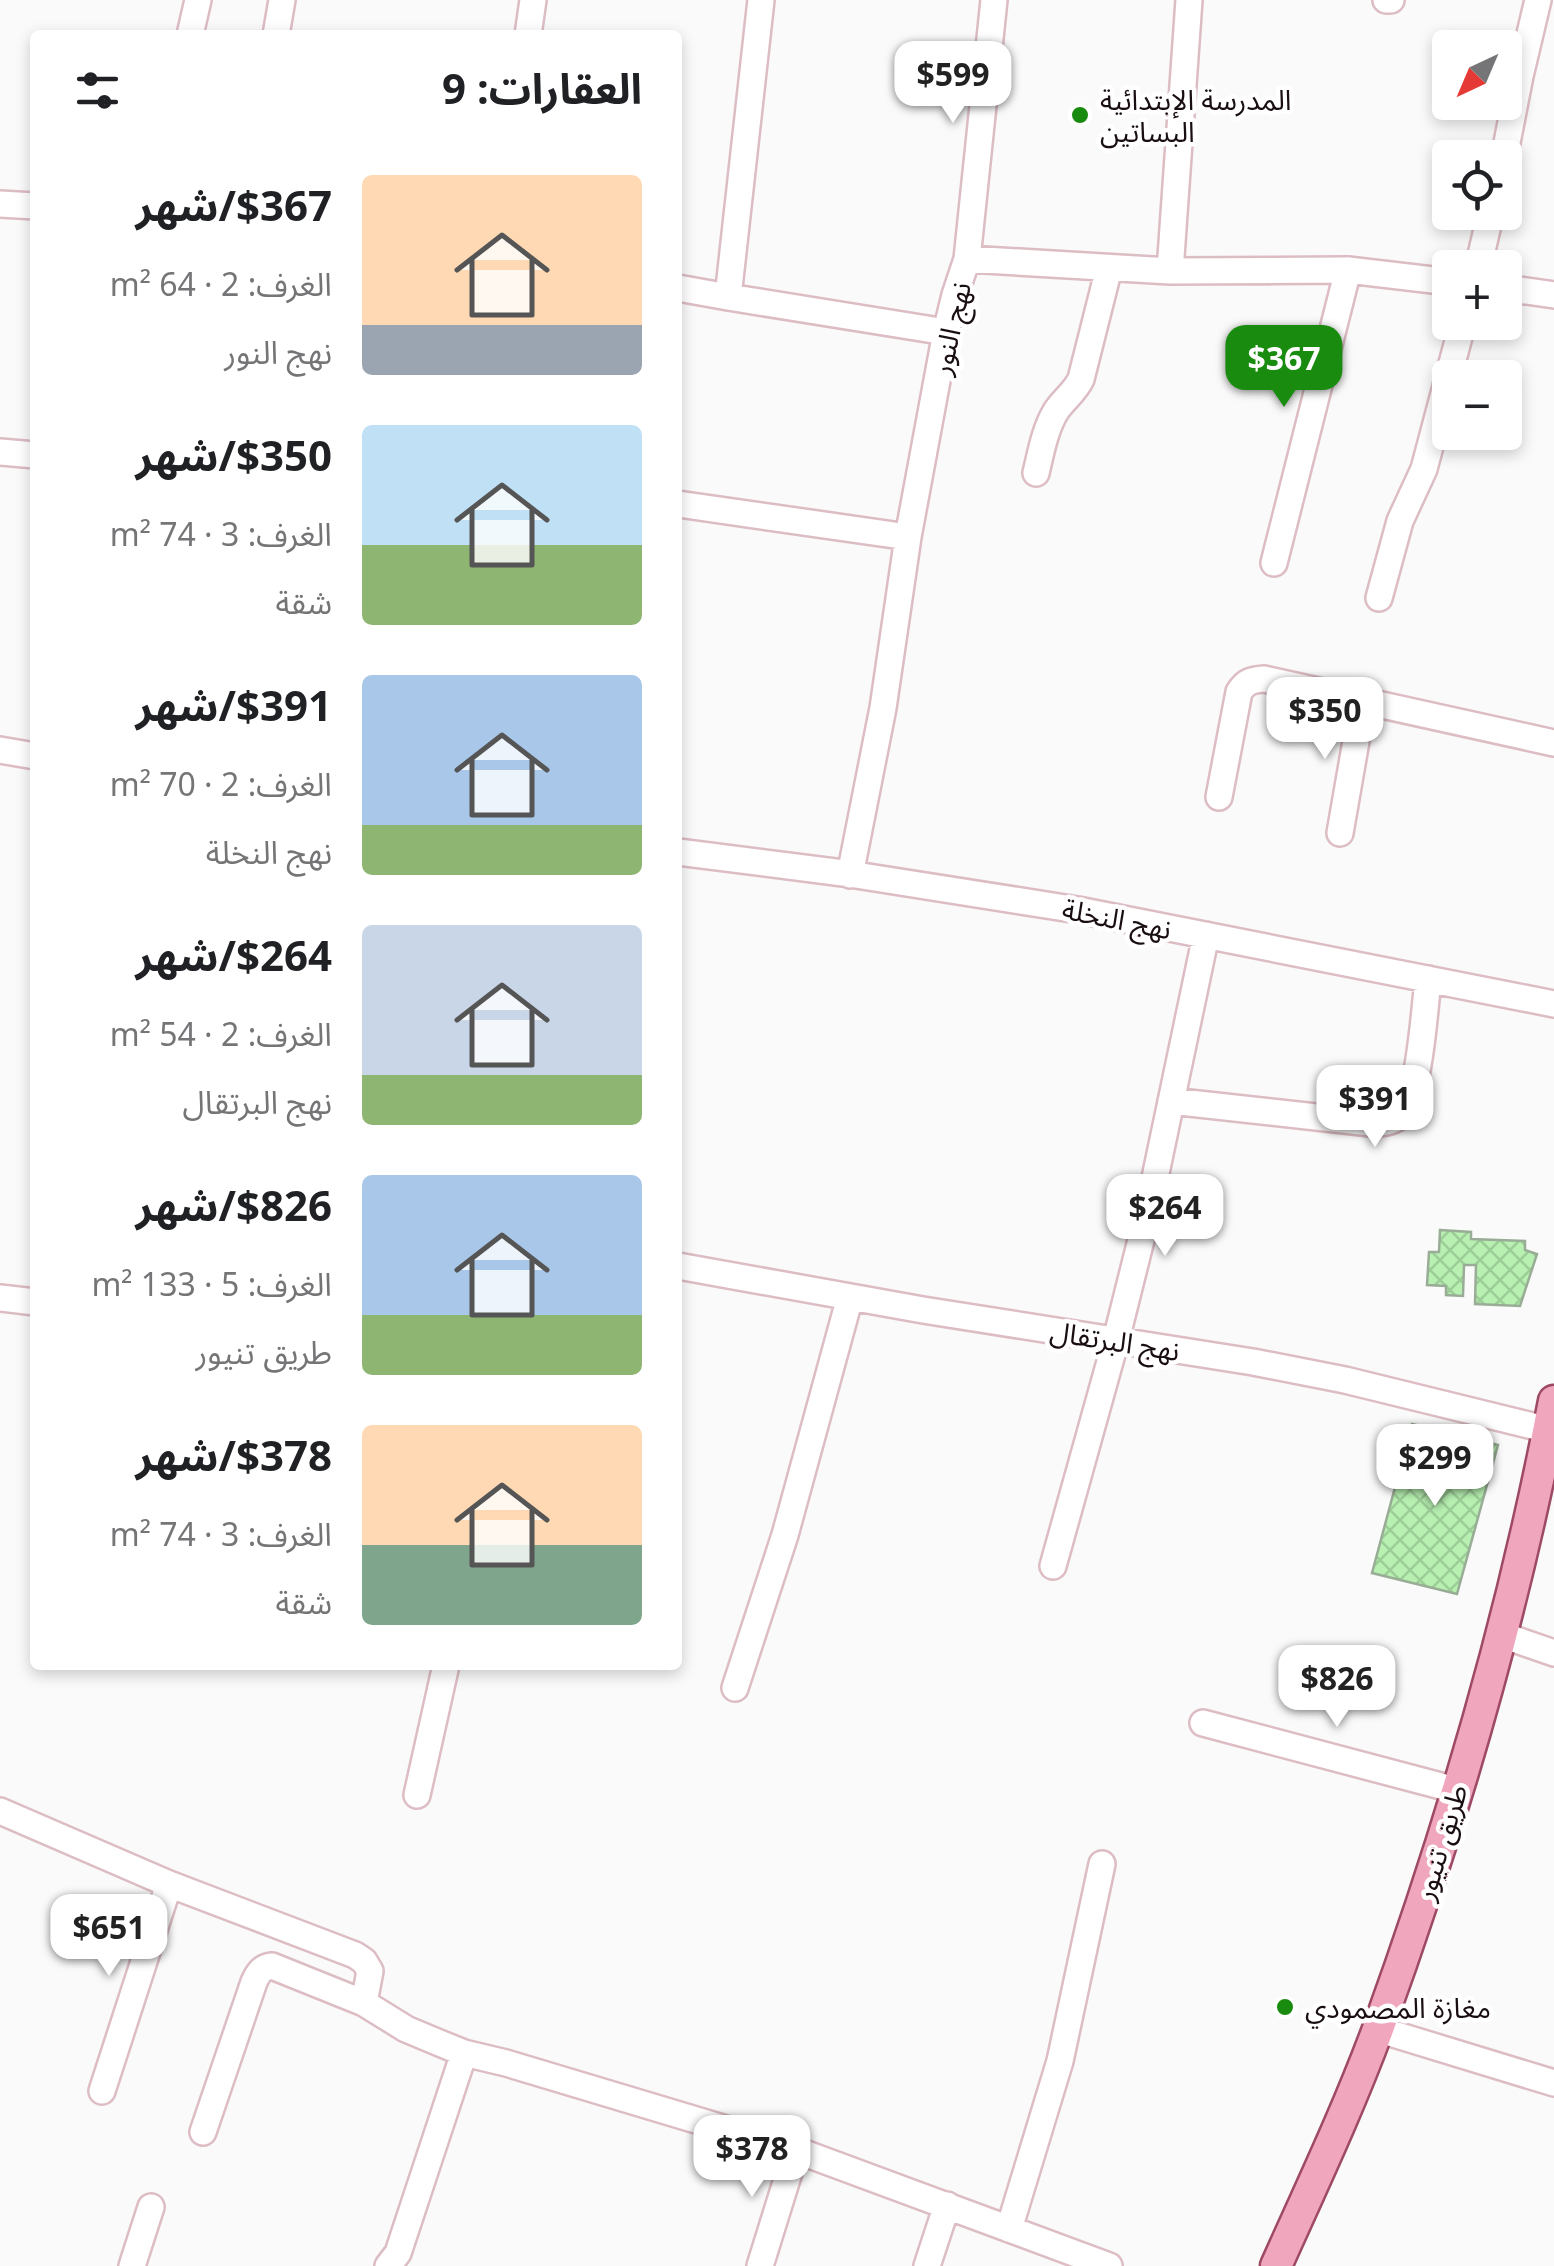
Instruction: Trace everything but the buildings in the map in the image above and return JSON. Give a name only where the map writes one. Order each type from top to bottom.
[{"type":"main road","name":"طريق تنيور","points":[[1276,2266],[1348,2106],[1424,1895],[1502,1634],[1551,1416]]},
{"type":"street","points":[[191,30],[198,0]]},
{"type":"street","points":[[277,30],[282,0]]},
{"type":"street","points":[[529,30],[533,0]]},
{"type":"street","points":[[728,297],[761,0]]},
{"type":"street","points":[[967,258],[994,0]]},
{"type":"street","points":[[1170,271],[1189,0]]},
{"type":"street","points":[[1508,140],[1538,0]]},
{"type":"street","points":[[0,204],[30,206]]},
{"type":"street","name":"نهج النور","points":[[850,874],[883,708],[908,538],[946,332],[967,258],[1170,271],[1348,270],[1432,280]]},
{"type":"street","points":[[1036,473],[1053,417],[1081,379],[1109,268]]},
{"type":"street","points":[[1274,563],[1348,270]]},
{"type":"street","points":[[682,289],[946,332]]},
{"type":"street","points":[[1522,290],[1554,295]]},
{"type":"street","points":[[1380,598],[1400,521],[1424,470],[1458,340]]},
{"type":"street","points":[[0,452],[30,455]]},
{"type":"street","points":[[682,505],[908,538]]},
{"type":"street","points":[[1219,797],[1239,692],[1250,680],[1264,679],[1554,743]]},
{"type":"street","points":[[1340,833],[1363,700]]},
{"type":"street","points":[[0,750],[30,755]]},
{"type":"street","name":"نهج النخلة","points":[[682,853],[1078,910],[1554,1004]]},
{"type":"street","points":[[1053,1566],[1147,1216],[1206,935]]},
{"type":"street","points":[[1171,1101],[1370,1123],[1399,1118],[1408,1108],[1414,1087],[1428,979]]},
{"type":"street","name":"نهج البرتقال","points":[[682,1267],[1551,1416]]},
{"type":"street","points":[[735,1688],[785,1535],[850,1297]]},
{"type":"street","points":[[0,1298],[30,1301]]},
{"type":"street","points":[[1502,1634],[1554,1653]]},
{"type":"street","points":[[417,1795],[445,1670]]},
{"type":"street","points":[[1203,1723],[1456,1790]]},
{"type":"street","points":[[0,1811],[169,1884],[355,1956],[370,1971],[364,2003]]},
{"type":"street","points":[[1009,2229],[1060,2061],[1102,1864]]},
{"type":"street","points":[[102,2091],[169,1884]]},
{"type":"street","points":[[204,2132],[254,1982],[265,1967],[272,1966],[364,2003],[406,2029],[464,2052],[796,2150],[1110,2266]]},
{"type":"street","points":[[1378,2029],[1554,2083]]},
{"type":"street","points":[[388,2266],[398,2253],[464,2052]]},
{"type":"street","points":[[760,2266],[796,2150]]},
{"type":"street","points":[[927,2266],[947,2206]]},
{"type":"street","points":[[132,2266],[151,2207]]},
{"type":"place","name":"المدرسة الإبتدائية البساتين","points":[[1080,115]]},
{"type":"place","name":"مغازة المصمودي","points":[[1285,2007]]}]
